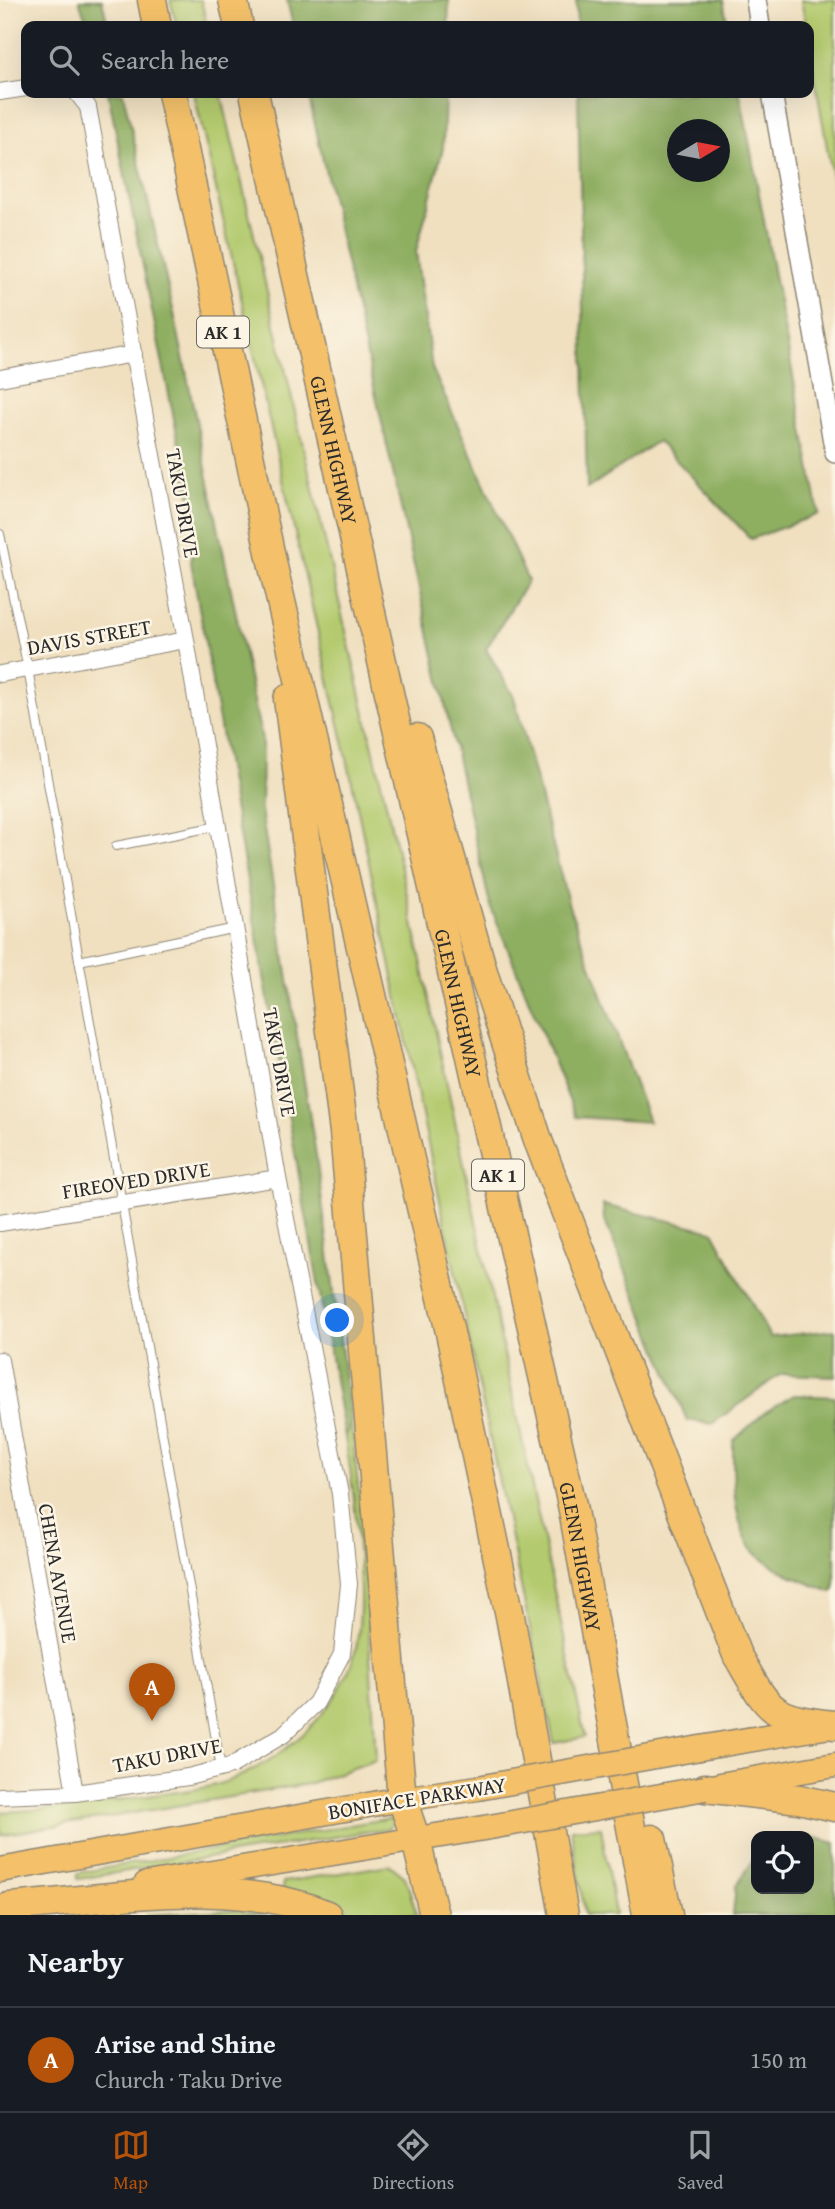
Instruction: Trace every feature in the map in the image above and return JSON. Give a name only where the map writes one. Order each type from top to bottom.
[{"type":"highway","points":[[152,0],[156,21]]},
{"type":"highway","points":[[233,0],[238,21]]},
{"type":"highway","name":"AK 1","points":[[173,98],[274,571],[452,1342],[510,1616],[564,1915]]},
{"type":"highway","name":"GLENN HIGHWAY","points":[[255,98],[572,1505],[648,1915]]},
{"type":"highway","points":[[331,439],[484,975],[539,1143],[737,1655],[769,1705],[786,1718],[835,1725]]},
{"type":"highway","points":[[274,571],[296,774],[345,1146],[402,1799],[416,1840],[434,1915]]},
{"type":"highway","points":[[572,1505],[622,1697],[668,1915]]},
{"type":"highway","points":[[705,1788],[799,1799],[835,1807]]},
{"type":"highway","points":[[4,1907],[216,1894],[276,1899],[327,1915]]},
{"type":"main road","name":"BONIFACE PARKWAY","points":[[0,1870],[835,1725]]},
{"type":"main road","name":"BONIFACE PARKWAY","points":[[4,1907],[416,1840],[835,1765]]},
{"type":"street","points":[[756,0],[759,21]]},
{"type":"street","points":[[0,92],[21,89]]},
{"type":"street","name":"TAKU DRIVE","points":[[0,1796],[75,1793],[188,1777],[231,1766],[283,1735],[316,1703],[342,1654],[349,1584],[340,1494],[278,1178],[186,640],[88,107],[81,98]]},
{"type":"street","points":[[773,98],[835,453]]},
{"type":"street","points":[[0,378],[134,354]]},
{"type":"street","name":"DAVIS STREET","points":[[0,674],[186,640]]},
{"type":"street","name":"FIREOVED DRIVE","points":[[0,1223],[278,1178]]},
{"type":"street","name":"CHENA AVENUE","points":[[0,1360],[75,1793]]},
{"type":"lane","points":[[0,534],[28,669],[221,1768]]},
{"type":"lane","points":[[116,846],[218,826]]},
{"type":"lane","points":[[79,961],[236,928]]},
{"type":"green space","points":[[79,0],[102,0],[107,21],[86,21]]},
{"type":"green space","points":[[170,0],[201,0],[206,21],[176,21]]},
{"type":"green space","points":[[287,0],[449,0],[448,21],[292,21]]},
{"type":"green space","points":[[576,0],[723,0],[727,21],[577,21]]},
{"type":"green space","points":[[801,0],[835,0],[835,193],[814,73],[814,21],[805,21]]},
{"type":"green space","points":[[109,98],[124,98],[175,318],[262,740],[261,810],[316,1155],[351,1422],[345,1437],[191,562],[195,523]]},
{"type":"green space","points":[[195,98],[222,98],[406,890],[585,1737],[554,1743],[348,763]]},
{"type":"green space","points":[[309,98],[445,98],[443,148],[416,252],[432,368],[528,581],[486,649],[514,697],[569,906],[649,1122],[576,1117],[490,905]]},
{"type":"green space","points":[[578,98],[741,98],[819,514],[751,539],[658,441],[587,489]]},
{"type":"green space","points":[[603,1205],[713,1231],[770,1337],[835,1330],[835,1376],[781,1374],[712,1424],[687,1420],[604,1219]]},
{"type":"green space","points":[[794,1395],[835,1397],[835,1590],[832,1592],[774,1567],[754,1551],[743,1531],[736,1506],[733,1441],[764,1413]]},
{"type":"green space","points":[[351,1422],[363,1532],[376,1760],[308,1784],[0,1835],[0,1812],[93,1804],[195,1790],[222,1783],[283,1751],[318,1719],[344,1680],[358,1639],[358,1550],[345,1437]]},
{"type":"green space","points":[[390,1818],[393,1822],[390,1828],[78,1879],[78,1873]]},
{"type":"green space","points":[[601,1827],[615,1915],[585,1915],[571,1829]]},
{"type":"green space","points":[[814,1837],[835,1843],[835,1915],[733,1915],[736,1886],[751,1864],[751,1894],[814,1894]]},
{"type":"green space","points":[[390,1865],[405,1877],[417,1915],[355,1915],[320,1895],[283,1890],[283,1882]]},
{"type":"green space","points":[[233,1910],[267,1915],[147,1915]]},
{"type":"place","name":"Arise and Shine","points":[[152,1721]]}]
